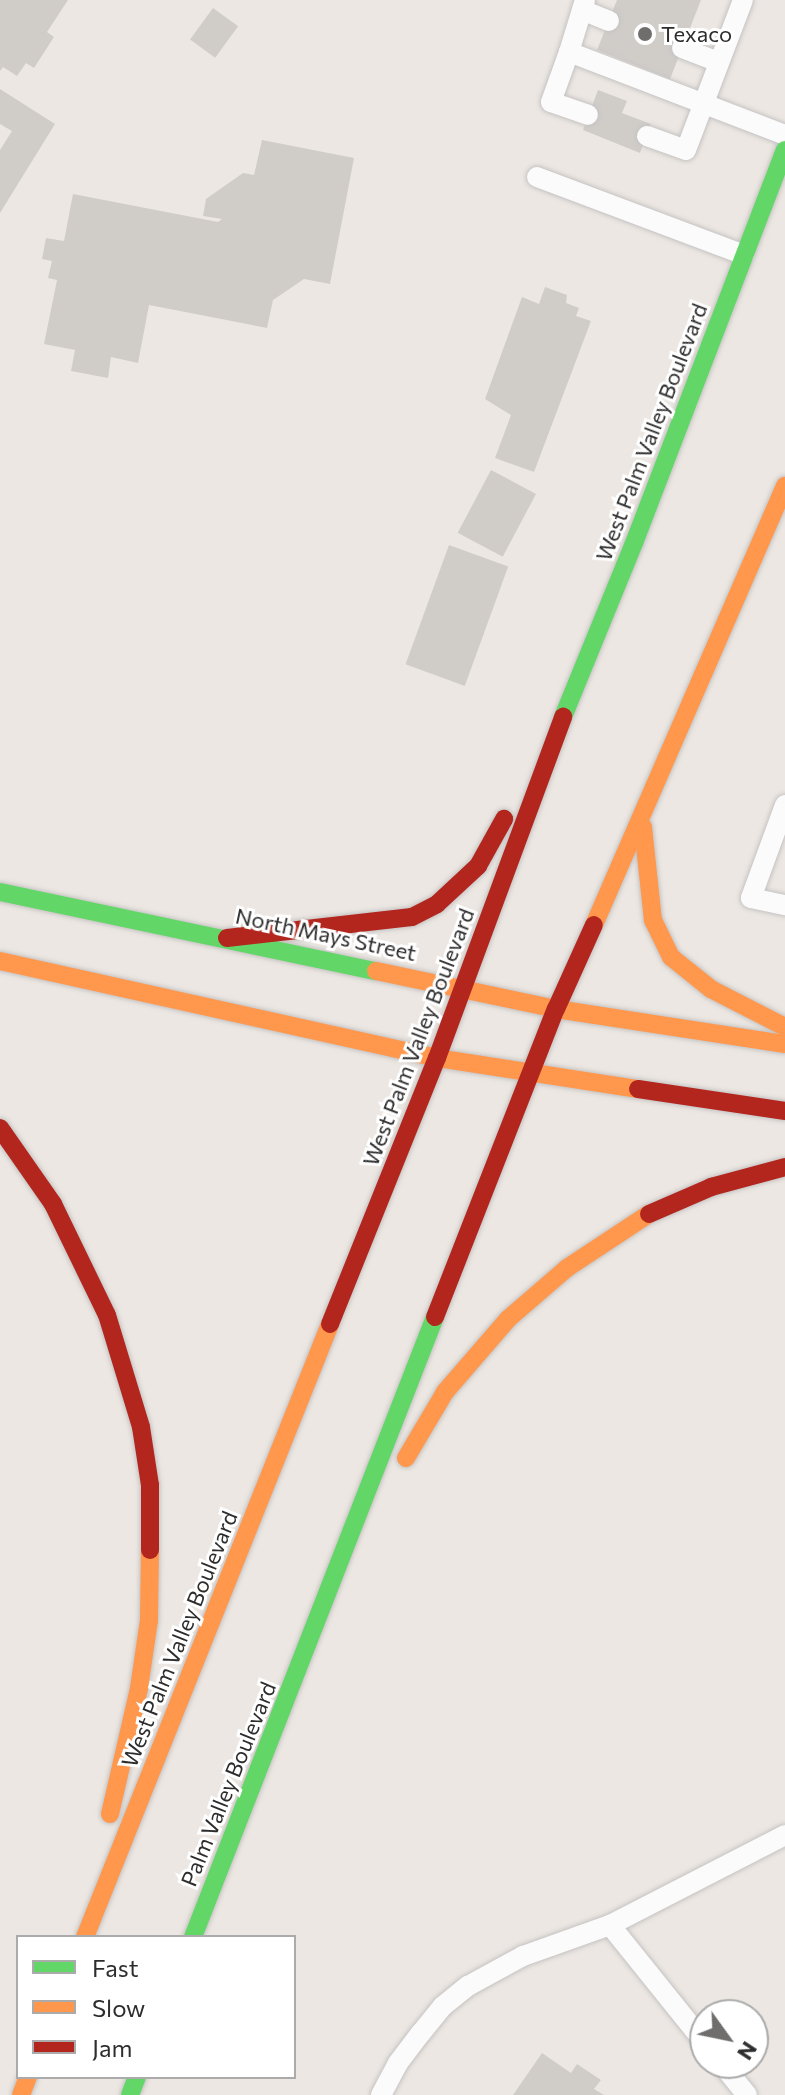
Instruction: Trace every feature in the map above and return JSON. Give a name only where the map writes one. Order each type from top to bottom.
[{"type":"main road","name":"West Palm Valley Boulevard","points":[[86,1935],[437,1058],[563,716],[634,543],[785,150]]},
{"type":"main road","points":[[308,1649],[556,1009],[642,821],[784,490]]},
{"type":"main road","points":[[227,938],[412,917],[437,904],[478,866],[563,716]]},
{"type":"main road","points":[[642,821],[650,910],[671,957],[711,989],[785,1027]]},
{"type":"main road","name":"North Mays Street","points":[[0,892],[464,987],[556,1009],[785,1044]]},
{"type":"main road","points":[[0,961],[437,1058],[785,1111]]},
{"type":"main road","points":[[0,1128],[20,1151],[53,1204],[107,1315],[141,1427],[150,1485],[149,1620],[139,1688],[79,1935]]},
{"type":"main road","points":[[398,1473],[419,1432],[470,1360],[508,1319],[567,1268],[632,1224],[665,1206],[711,1187],[785,1167]]},
{"type":"main road","points":[[308,1649],[384,1500]]},
{"type":"main road","name":"Palm Valley Boulevard","points":[[194,1935],[308,1649]]},
{"type":"lane","points":[[647,136],[686,150],[743,0]]},
{"type":"lane","points":[[588,115],[551,102],[583,5],[609,21]]},
{"type":"lane","points":[[682,48],[718,62]]},
{"type":"lane","points":[[569,52],[785,135]]},
{"type":"lane","points":[[537,177],[744,255]]},
{"type":"lane","points":[[785,805],[751,898],[785,905]]},
{"type":"lane","points":[[381,2095],[398,2063],[421,2033],[443,2006],[468,1986],[523,1956],[610,1925],[785,1835]]},
{"type":"lane","points":[[610,1925],[689,2023]]},
{"type":"lane","points":[[734,2079],[747,2095]]},
{"type":"building","points":[[0,0],[68,0],[47,32],[54,37],[34,68],[26,63],[17,76],[3,67],[0,71]]},
{"type":"building","name":"Texaco","points":[[617,0],[701,0],[670,79],[597,50]]},
{"type":"building","points":[[213,8],[238,26],[215,58],[190,40]]},
{"type":"building","points":[[0,89],[55,124],[0,213],[0,150],[12,131],[0,124]]},
{"type":"building","points":[[598,90],[627,101],[622,113],[651,124],[640,153],[583,130]]},
{"type":"building","points":[[262,140],[354,158],[330,284],[304,279],[273,300],[267,328],[149,305],[138,363],[111,357],[108,378],[71,371],[75,350],[44,344],[57,280],[48,278],[52,261],[42,259],[46,238],[64,241],[73,194],[218,222],[222,219],[203,216],[206,199],[243,173],[254,175]]},
{"type":"building","points":[[545,287],[567,295],[566,303],[579,308],[576,316],[591,321],[534,472],[495,458],[511,415],[485,399],[522,297],[539,304]]},
{"type":"building","points":[[491,470],[536,494],[503,557],[458,533]]},
{"type":"building","points":[[449,545],[508,567],[465,686],[406,664]]},
{"type":"building","points":[[542,2053],[571,2073],[577,2064],[601,2080],[594,2089],[604,2095],[513,2095]]},
{"type":"traffic: fast","points":[[563,717],[634,543],[785,150]]},
{"type":"traffic: fast","points":[[0,892],[376,971]]},
{"type":"traffic: fast","points":[[194,1935],[435,1317]]},
{"type":"traffic: fast","points":[[130,2095],[136,2079]]},
{"type":"traffic: slow","points":[[594,925],[785,486]]},
{"type":"traffic: slow","points":[[643,827],[653,920],[671,957],[711,989],[785,1027]]},
{"type":"traffic: slow","points":[[0,961],[437,1058],[638,1089]]},
{"type":"traffic: slow","points":[[376,971],[556,1009],[785,1044]]},
{"type":"traffic: slow","points":[[406,1458],[445,1392],[508,1319],[567,1268],[649,1214]]},
{"type":"traffic: slow","points":[[86,1935],[330,1324]]},
{"type":"traffic: slow","points":[[110,1814],[139,1688],[149,1620],[150,1550]]},
{"type":"traffic: slow","points":[[21,2095],[27,2079]]},
{"type":"traffic: jam","points":[[330,1324],[437,1058],[563,717]]},
{"type":"traffic: jam","points":[[227,938],[412,917],[437,904],[478,866],[504,819]]},
{"type":"traffic: jam","points":[[435,1317],[556,1009],[594,925]]},
{"type":"traffic: jam","points":[[638,1089],[785,1111]]},
{"type":"traffic: jam","points":[[0,1128],[53,1204],[107,1315],[141,1427],[150,1485],[150,1550]]},
{"type":"traffic: jam","points":[[649,1214],[711,1187],[785,1167]]},
{"type":"place","name":"Texaco","points":[[645,34]]}]
